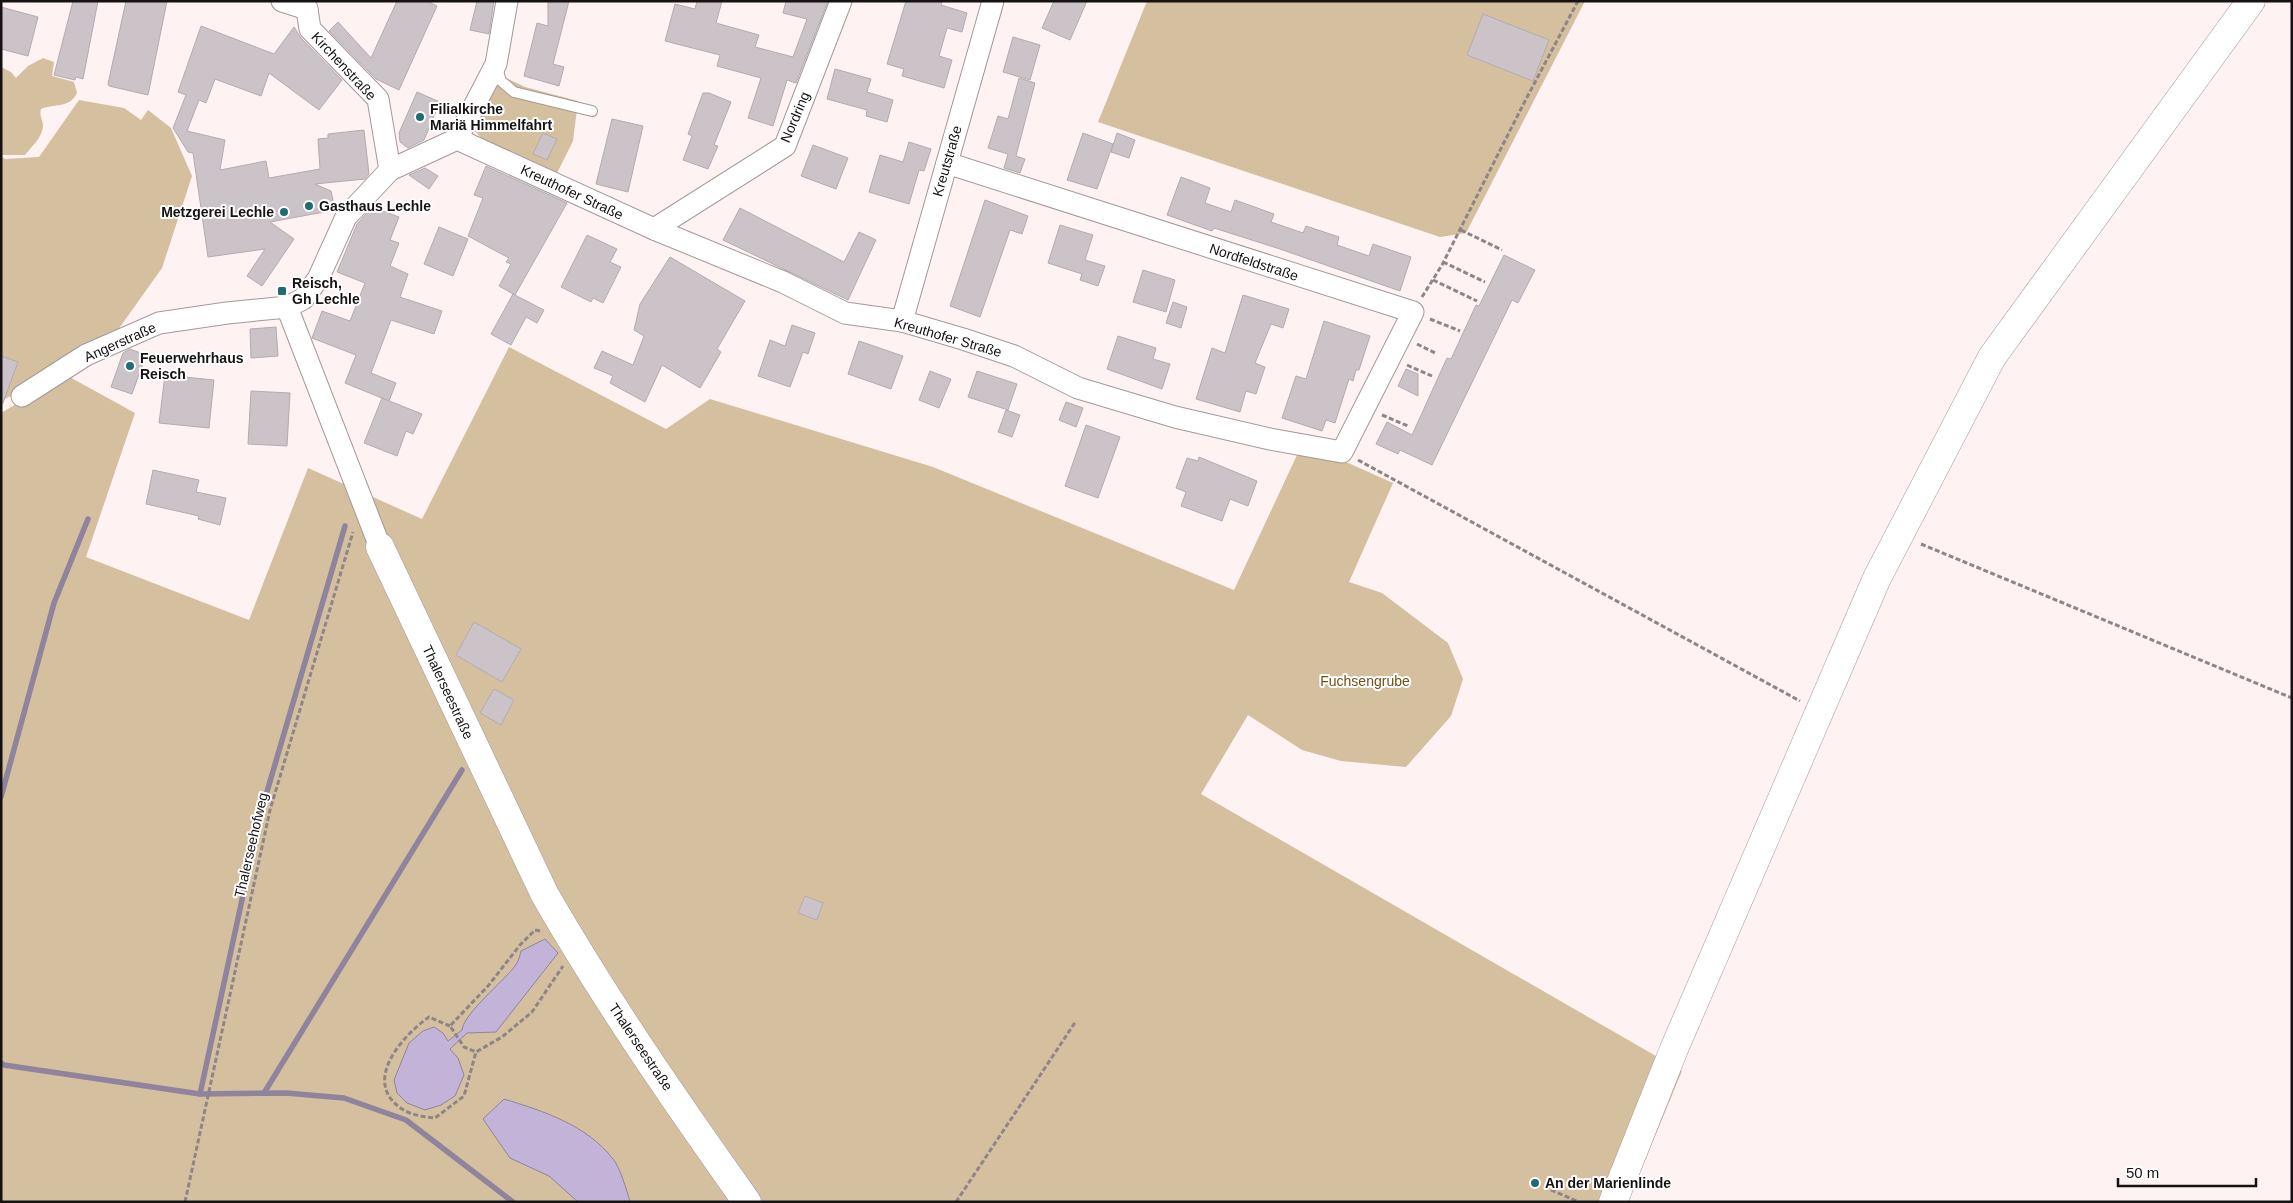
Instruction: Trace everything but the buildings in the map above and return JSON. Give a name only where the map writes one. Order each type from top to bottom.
[{"type":"street","points":[[282,1],[309,5]]},
{"type":"street","points":[[287,307],[303,299],[318,280],[346,217],[390,170],[457,139],[496,64],[507,1]]},
{"type":"street","name":"Nordring","points":[[654,229],[785,146],[841,1]]},
{"type":"street","name":"Kreutstraße","points":[[902,321],[993,1]]},
{"type":"street","points":[[1613,1202],[1685,1022],[1877,578],[1992,357],[2251,1]]},
{"type":"street","name":"Kirchenstraße","points":[[309,5],[310,29],[378,99],[390,170]]},
{"type":"street","name":"Kreuthofer Straße","points":[[457,139],[654,229],[784,282],[844,312],[902,321],[963,338],[1014,356],[1078,388],[1174,417],[1262,437],[1342,452]]},
{"type":"street","name":"Nordfeldstraße","points":[[947,163],[1413,312]]},
{"type":"street","name":"Angerstraße","points":[[22,396],[86,355],[159,323],[287,307]]},
{"type":"street","name":"Thalerseestraße","points":[[287,307],[380,547],[544,896],[576,950],[699,1136],[747,1202]]},
{"type":"street","points":[[1342,452],[1413,312]]},
{"type":"lane","points":[[496,64],[500,81],[514,92],[592,111]]},
{"type":"path","points":[[1460,331],[1413,312],[1461,230],[1525,101],[1578,1]]},
{"type":"path","points":[[1461,230],[1502,250]]},
{"type":"path","points":[[1444,262],[1485,282]]},
{"type":"path","points":[[1433,280],[1477,300]]},
{"type":"path","points":[[1390,357],[1432,376]]},
{"type":"path","points":[[1364,407],[1408,426]]},
{"type":"path","points":[[1342,452],[1820,712]]},
{"type":"path","name":"Thalerseehofweg","points":[[184,1202],[270,810],[362,500]]},
{"type":"path","points":[[1900,533],[1916,542],[2292,698]]},
{"type":"path","points":[[450,1026],[488,986],[520,945],[535,930],[549,933],[563,928]]},
{"type":"path","points":[[476,1052],[464,1047],[450,1026],[429,1017],[414,1028],[394,1052],[386,1067],[385,1084],[389,1099],[403,1110],[435,1118],[464,1096],[476,1052],[502,1037],[532,1012],[555,976],[576,950]]},
{"type":"path","points":[[956,1202],[1076,1021]]},
{"type":"path","points":[[1544,1186],[1579,1202]]},
{"type":"green space","points":[[1147,1],[1585,1],[1466,233],[1440,237],[1098,122]]},
{"type":"green space","points":[[43,58],[54,62],[52,76],[74,82],[77,93],[66,104],[41,109],[40,114],[43,126],[41,134],[25,155],[1,155],[1,67],[11,72],[16,78],[28,66]]},
{"type":"green space","points":[[506,78],[525,87],[578,101],[573,141],[555,177],[489,146],[469,125],[493,83]]},
{"type":"green space","points":[[79,100],[124,108],[141,120],[148,110],[171,128],[192,176],[162,268],[105,348],[1,401],[1,156],[5,159],[39,157]]},
{"type":"green space","name":"Fuchsengrube","points":[[509,347],[666,429],[710,399],[933,467],[1234,590],[1297,455],[1346,462],[1393,483],[1349,582],[1382,593],[1448,643],[1463,679],[1451,716],[1406,767],[1341,761],[1302,750],[1248,715],[1201,794],[1682,1071],[1628,1202],[1,1202],[1,413],[66,375],[135,413],[86,557],[249,620],[308,468],[422,519]]},
{"type":"shaded area","points":[[545,939],[558,953],[496,1032],[467,1033],[450,1049],[458,1058],[464,1075],[455,1096],[441,1105],[425,1110],[407,1103],[397,1093],[394,1080],[409,1043],[423,1031],[434,1027],[443,1033],[448,1041],[462,1030],[464,1023],[477,1006],[515,966],[521,951]]},
{"type":"shaded area","points":[[504,1099],[549,1114],[590,1137],[616,1163],[630,1202],[578,1202],[549,1176],[510,1158],[483,1119]]},
{"type":"waterway","points":[[1,797],[54,603],[88,519]]},
{"type":"waterway","points":[[200,1094],[261,812],[345,526]]},
{"type":"waterway","points":[[264,1093],[462,770]]},
{"type":"waterway","points":[[1,1063],[4,1065],[200,1094],[286,1093],[344,1098],[406,1120],[513,1202]]},
{"type":"place","name":"Filialkirche Mariä Himmelfahrt","points":[[420,117]]},
{"type":"place","name":"Gasthaus Lechle","points":[[309,206]]},
{"type":"place","name":"Metzgerei Lechle","points":[[284,212]]},
{"type":"place","name":"Reisch, Gh Lechle","points":[[282,291]]},
{"type":"place","name":"Feuerwehrhaus Reisch","points":[[130,366]]},
{"type":"place","name":"An der Marienlinde","points":[[1535,1183]]}]
